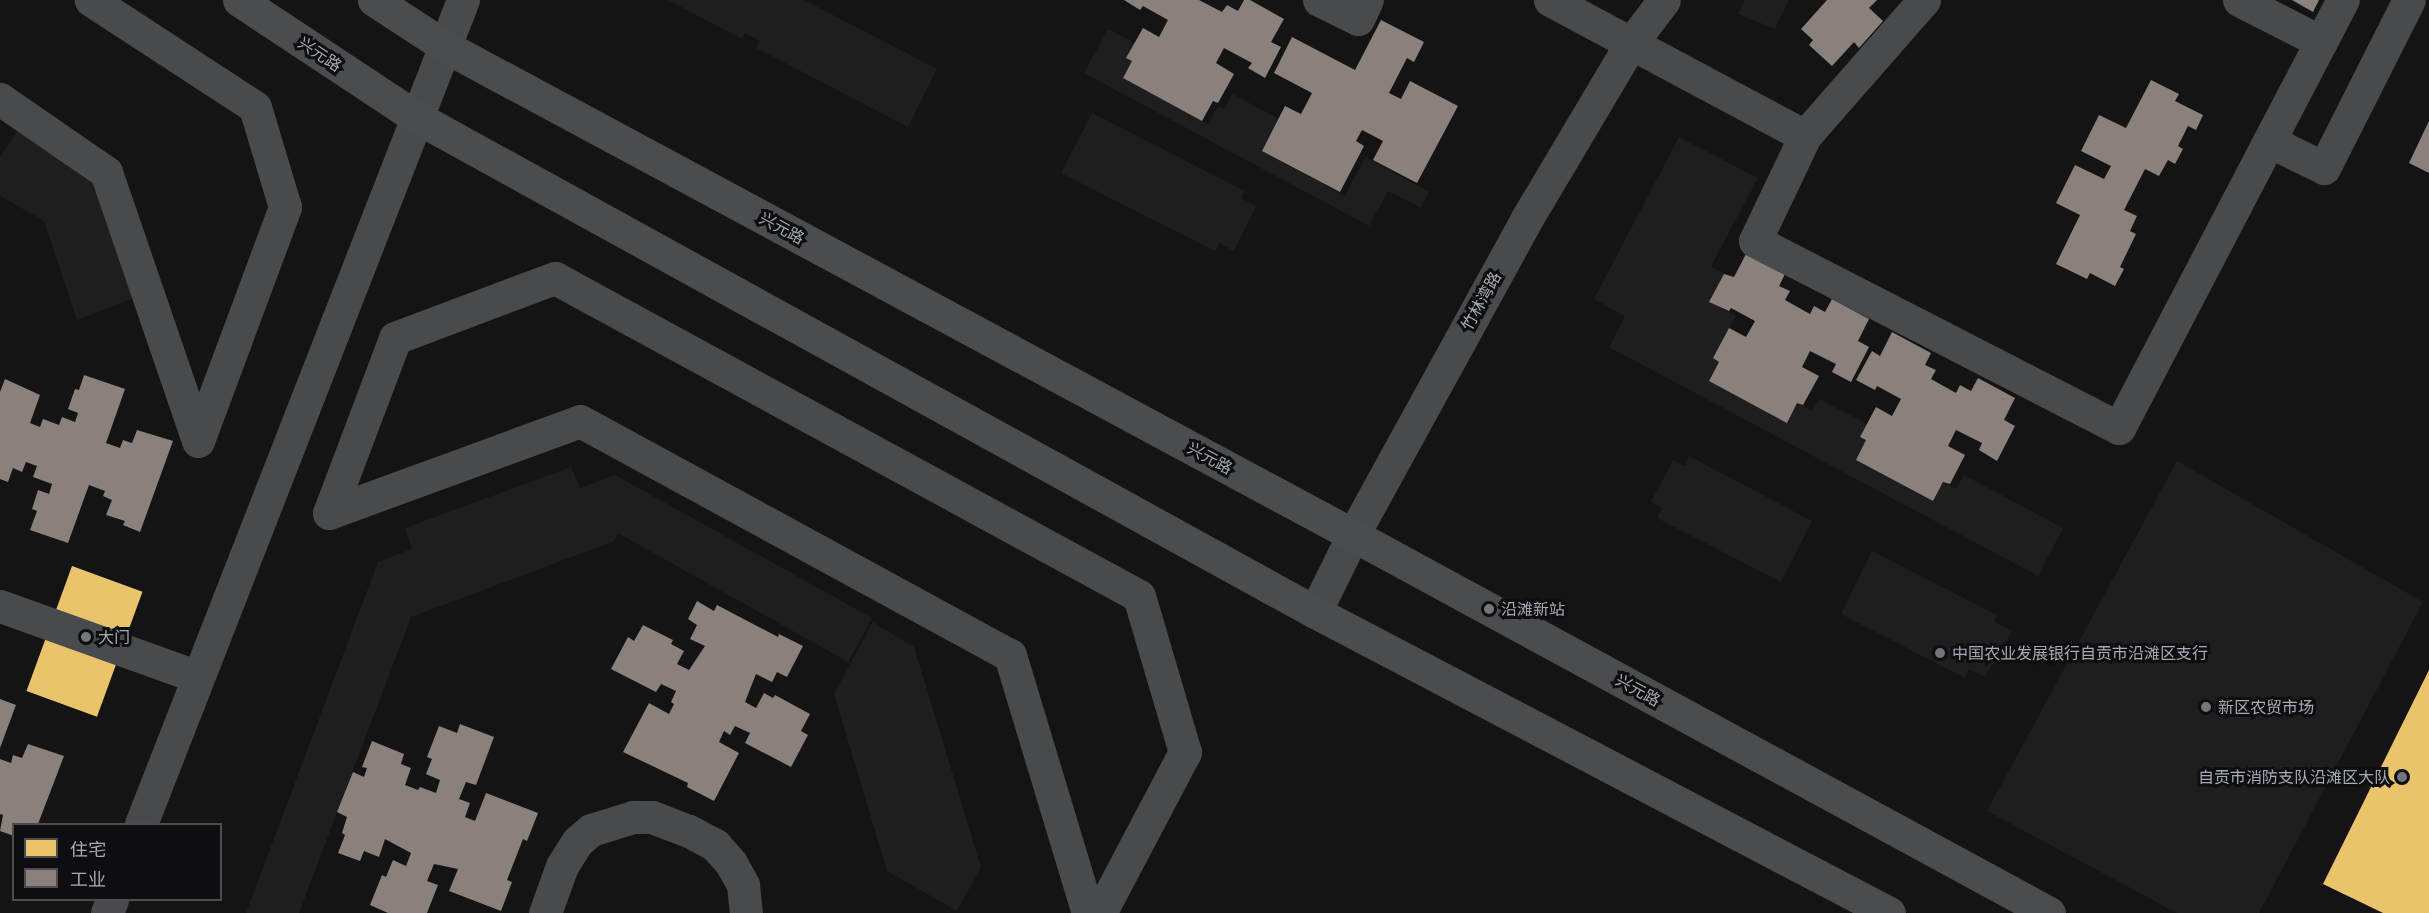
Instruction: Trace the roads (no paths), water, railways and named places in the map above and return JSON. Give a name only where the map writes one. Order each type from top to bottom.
[{"type":"main road","name":"兴元路","points":[[238,0],[416,117],[1315,612],[1889,913]]},
{"type":"main road","name":"兴元路","points":[[374,0],[446,48],[1353,535],[2049,913]]},
{"type":"street","points":[[0,99],[106,172],[198,441],[285,207],[255,107],[91,0]]},
{"type":"street","points":[[142,823],[416,117],[464,0]]},
{"type":"street","points":[[1319,0],[1358,19],[1367,0]]},
{"type":"street","points":[[1550,0],[1630,45],[1804,136]]},
{"type":"street","name":"竹林湾路","points":[[1315,612],[1353,535],[1526,220],[1630,45],[1664,0]]},
{"type":"street","points":[[1924,0],[1804,136],[1755,241],[2119,428],[2343,0]]},
{"type":"street","points":[[2239,0],[2321,42]]},
{"type":"street","points":[[2269,141],[2324,168],[2409,0]]},
{"type":"street","points":[[1088,913],[1010,655],[580,421],[329,513],[395,338],[555,278],[1139,596],[1185,752],[1100,913]]},
{"type":"street","points":[[0,606],[198,677]]},
{"type":"street","points":[[545,913],[562,866],[577,842],[591,830],[633,817],[652,817],[689,831],[715,845],[731,863],[743,885],[746,913]]},
{"type":"place","name":"沿滩新站","points":[[1489,609]]},
{"type":"place","name":"大门","points":[[86,637]]},
{"type":"place","name":"中国农业发展银行自贡市沿滩区支行","points":[[1940,653]]},
{"type":"place","name":"新区农贸市场","points":[[2206,707]]},
{"type":"place","name":"自贡市消防支队沿滩区大队","points":[[2402,777]]}]
